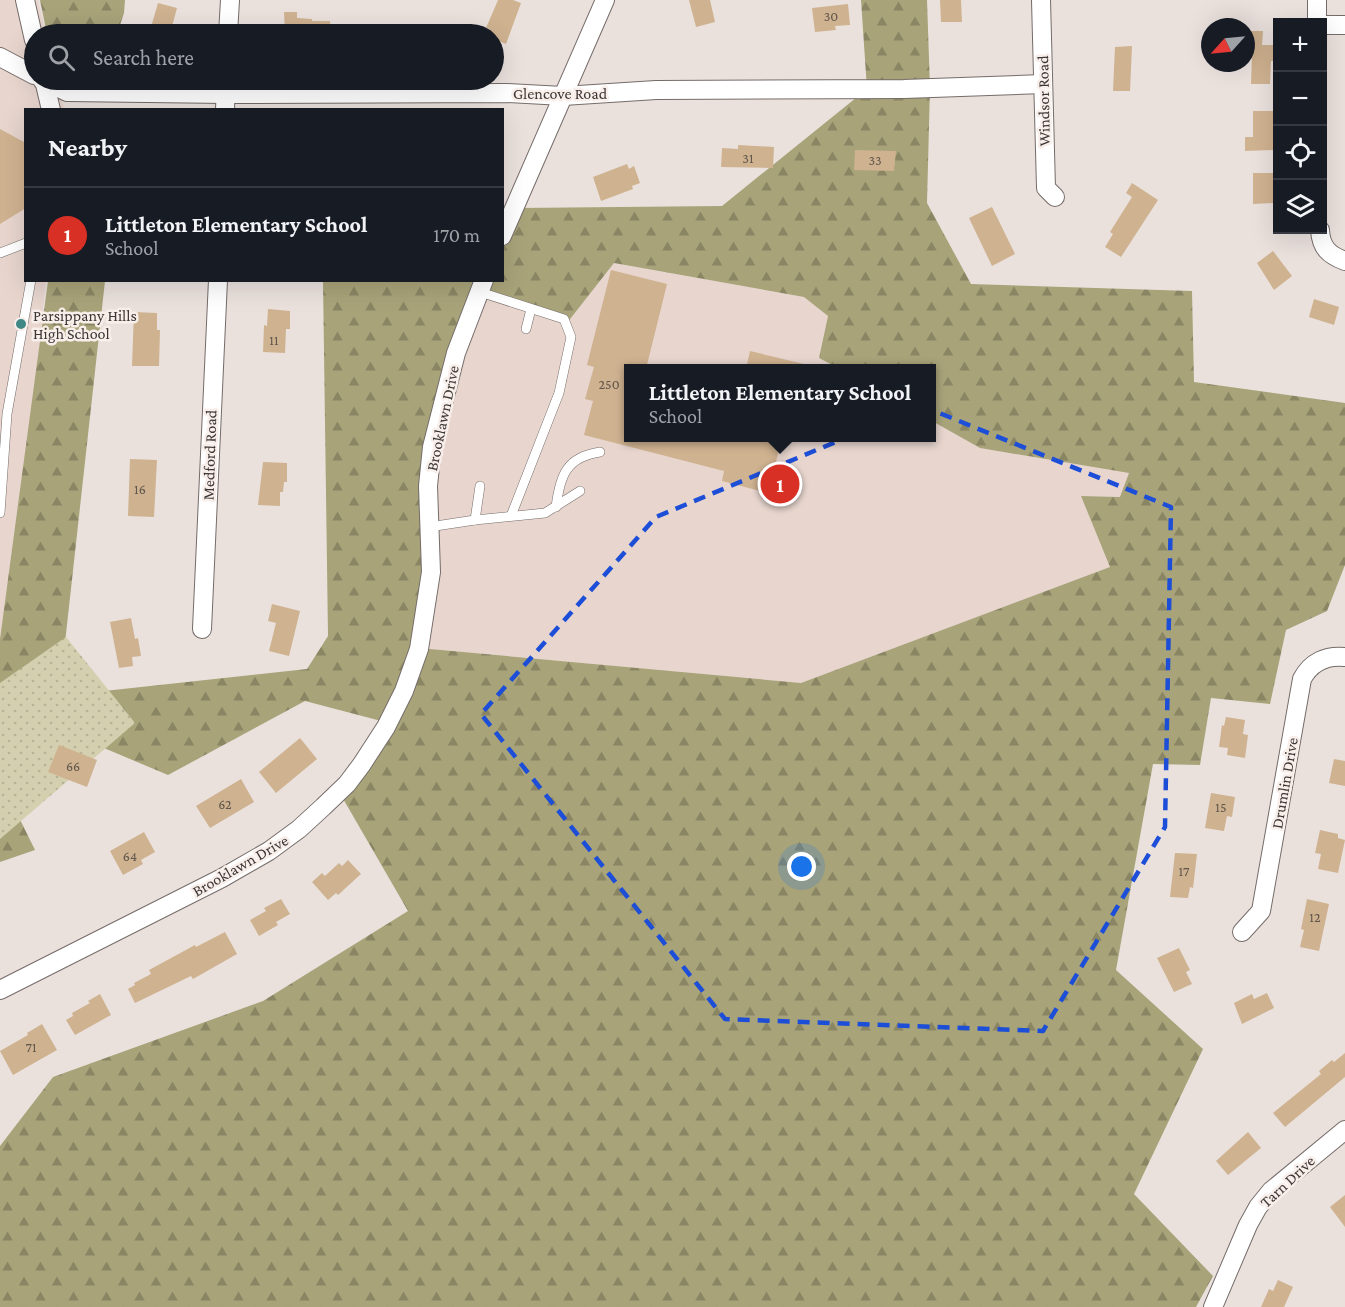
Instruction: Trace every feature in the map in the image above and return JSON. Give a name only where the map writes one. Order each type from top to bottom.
[{"type":"street","points":[[25,0],[30,24]]},
{"type":"street","points":[[229,24],[230,0]]},
{"type":"street","points":[[504,231],[605,0]]},
{"type":"street","name":"Windsor Road","points":[[1041,0],[1046,188],[1055,197]]},
{"type":"street","points":[[1317,0],[1317,18]]},
{"type":"street","points":[[1327,25],[1345,25]]},
{"type":"street","name":"Glencove Road","points":[[0,57],[24,70]]},
{"type":"street","name":"Glencove Road","points":[[63,90],[67,92],[226,94],[507,93],[563,96],[656,90],[903,89],[1043,84]]},
{"type":"street","points":[[45,90],[50,108]]},
{"type":"street","points":[[1321,234],[1338,258]]},
{"type":"street","name":"Medford Road","points":[[202,629],[218,282]]},
{"type":"street","name":"Brooklawn Drive","points":[[0,990],[213,883],[268,851],[299,829],[347,784],[386,728],[404,691],[419,650],[431,572],[428,486],[432,447],[456,353],[482,286]]},
{"type":"street","name":"Drumlin Drive","points":[[1242,932],[1261,911],[1302,679],[1307,670],[1323,658],[1345,657]]},
{"type":"street","name":"Tarn Drive","points":[[1213,1307],[1258,1207],[1271,1191],[1345,1130]]},
{"type":"lane","points":[[0,253],[24,244]]},
{"type":"lane","points":[[0,513],[7,414],[31,282]]},
{"type":"lane","points":[[482,286],[531,309],[564,319],[571,337],[559,393],[511,516]]},
{"type":"lane","points":[[526,329],[531,309]]},
{"type":"lane","points":[[556,507],[562,478],[569,467],[577,459],[600,452]]},
{"type":"lane","points":[[475,520],[480,486]]},
{"type":"lane","points":[[429,527],[545,513],[580,491]]},
{"type":"highlighted area","points":[[922,406],[1171,507],[1165,827],[1043,1031],[725,1019],[481,714],[656,517]]},
{"type":"shaded area","name":"Parsippany Hills High School","points":[[0,0],[38,0],[44,24],[24,24],[24,90],[60,90],[64,108],[24,108],[24,282],[46,282],[37,367],[0,639]]},
{"type":"shaded area","points":[[614,263],[804,297],[828,316],[819,358],[830,364],[624,364],[624,442],[936,442],[936,423],[980,448],[1129,473],[1121,497],[1081,496],[1110,567],[801,683],[419,648],[437,415],[482,294],[567,323]]},
{"type":"shaded area","points":[[66,637],[135,723],[0,839],[0,683]]},
{"type":"green space","points":[[40,0],[125,0],[120,24],[45,24]]},
{"type":"green space","points":[[861,0],[927,0],[930,88],[927,203],[971,284],[1192,291],[1194,382],[1345,403],[1345,565],[1327,611],[1286,630],[1270,704],[1211,698],[1200,765],[1153,764],[1116,970],[1203,1049],[1134,1194],[1213,1276],[1196,1307],[0,1307],[0,1146],[53,1077],[263,1001],[408,911],[338,790],[385,722],[305,701],[168,775],[28,716],[0,766],[0,639],[48,282],[105,282],[62,670],[95,692],[307,669],[328,636],[323,282],[504,282],[504,226],[516,208],[722,206],[867,89]],"holes":[[[614,263],[804,297],[828,316],[819,358],[830,364],[936,364],[936,423],[980,448],[1129,473],[1120,497],[1081,496],[1110,567],[801,683],[419,648],[437,415],[482,294],[567,323]]]},
{"type":"green space","points":[[0,779],[35,850],[0,862]]},
{"type":"building","points":[[498,0],[513,0],[521,3],[506,44],[504,43],[504,24],[488,24]]},
{"type":"building","points":[[689,0],[710,0],[715,22],[696,27]]},
{"type":"building","points":[[940,0],[961,0],[962,22],[941,22]]},
{"type":"building","points":[[158,3],[177,8],[173,24],[152,24]]},
{"type":"building","points":[[848,4],[850,25],[835,26],[836,30],[815,32],[812,8]]},
{"type":"building","points":[[284,12],[297,12],[297,18],[330,21],[330,24],[285,24]]},
{"type":"building","points":[[1255,31],[1263,31],[1262,45],[1273,45],[1270,84],[1251,84],[1251,72],[1255,72]]},
{"type":"building","points":[[1132,46],[1130,91],[1113,91],[1115,47]]},
{"type":"building","points":[[1253,111],[1273,111],[1273,150],[1245,151],[1245,137],[1253,137]]},
{"type":"building","points":[[0,129],[24,142],[24,209],[0,224]]},
{"type":"building","points":[[738,145],[774,147],[773,168],[721,167],[722,148],[738,149]]},
{"type":"building","points":[[855,150],[896,151],[894,171],[854,170]]},
{"type":"building","points":[[627,164],[629,169],[634,166],[640,183],[632,186],[633,189],[601,201],[593,177]]},
{"type":"building","points":[[1253,173],[1273,173],[1273,203],[1253,204]]},
{"type":"building","points":[[1132,183],[1158,200],[1121,257],[1105,247],[1113,234],[1110,232],[1132,197],[1126,193]]},
{"type":"building","points":[[992,207],[1015,254],[992,266],[969,218]]},
{"type":"building","points":[[1273,251],[1292,276],[1274,290],[1257,263]]},
{"type":"building","points":[[611,270],[667,284],[647,364],[624,364],[624,442],[781,442],[768,493],[722,481],[724,471],[584,435],[593,401],[585,399],[594,367],[587,365]]},
{"type":"building","points":[[1314,299],[1339,307],[1334,325],[1309,317]]},
{"type":"building","points":[[268,309],[290,311],[290,329],[286,329],[285,353],[263,352],[264,325],[267,326]]},
{"type":"building","points":[[134,312],[157,313],[157,330],[160,330],[159,366],[132,366]]},
{"type":"building","points":[[750,351],[804,364],[747,364]]},
{"type":"building","points":[[130,459],[157,460],[154,517],[128,516]]},
{"type":"building","points":[[263,462],[287,463],[287,482],[284,482],[283,492],[280,492],[280,506],[258,505]]},
{"type":"building","points":[[272,604],[300,611],[289,656],[269,651],[276,623],[268,621]]},
{"type":"building","points":[[131,618],[141,656],[132,657],[133,666],[119,668],[110,622]]},
{"type":"building","points":[[1226,717],[1245,720],[1243,734],[1248,735],[1245,758],[1227,755],[1228,748],[1219,747],[1222,725],[1224,726]]},
{"type":"building","points":[[300,738],[317,759],[276,793],[259,772]]},
{"type":"building","points":[[59,745],[97,760],[87,787],[48,772]]},
{"type":"building","points":[[1334,759],[1345,761],[1345,786],[1329,783]]},
{"type":"building","points":[[241,779],[254,802],[210,828],[196,806]]},
{"type":"building","points":[[1211,793],[1235,797],[1232,817],[1227,816],[1224,831],[1205,828]]},
{"type":"building","points":[[1320,830],[1338,834],[1338,838],[1345,840],[1338,873],[1318,869],[1321,854],[1315,853]]},
{"type":"building","points":[[144,832],[155,852],[141,860],[143,864],[123,875],[110,851]]},
{"type":"building","points":[[1175,853],[1197,854],[1193,888],[1190,887],[1188,898],[1170,897]]},
{"type":"building","points":[[348,860],[361,874],[338,895],[336,893],[328,900],[312,882],[322,873],[325,876],[339,863],[342,866]]},
{"type":"building","points":[[281,899],[290,914],[276,922],[278,925],[259,936],[250,920],[266,911],[264,908]]},
{"type":"building","points":[[1307,899],[1329,904],[1319,951],[1300,947]]},
{"type":"building","points":[[225,932],[237,954],[193,979],[191,976],[135,1003],[128,989],[151,974],[149,970]]},
{"type":"building","points":[[1179,948],[1190,970],[1186,972],[1192,984],[1174,992],[1157,958]]},
{"type":"building","points":[[1267,993],[1274,1008],[1242,1024],[1234,1003],[1252,994],[1254,999]]},
{"type":"building","points":[[100,994],[111,1015],[75,1035],[66,1020],[73,1016],[72,1013],[90,1003],[88,1001]]},
{"type":"building","points":[[42,1024],[57,1050],[13,1075],[0,1051]]},
{"type":"building","points":[[1345,1053],[1345,1077],[1285,1127],[1273,1113],[1321,1074],[1319,1071],[1332,1060],[1334,1062]]},
{"type":"building","points":[[1248,1132],[1261,1148],[1228,1175],[1216,1161]]},
{"type":"building","points":[[1345,1195],[1345,1227],[1330,1207]]},
{"type":"building","points":[[1278,1280],[1293,1287],[1284,1307],[1261,1307],[1269,1289],[1273,1291]]},
{"type":"place","name":"Parsippany Hills High School","points":[[21,324]]},
{"type":"place","name":"Littleton Elementary School","points":[[780,484]]}]
